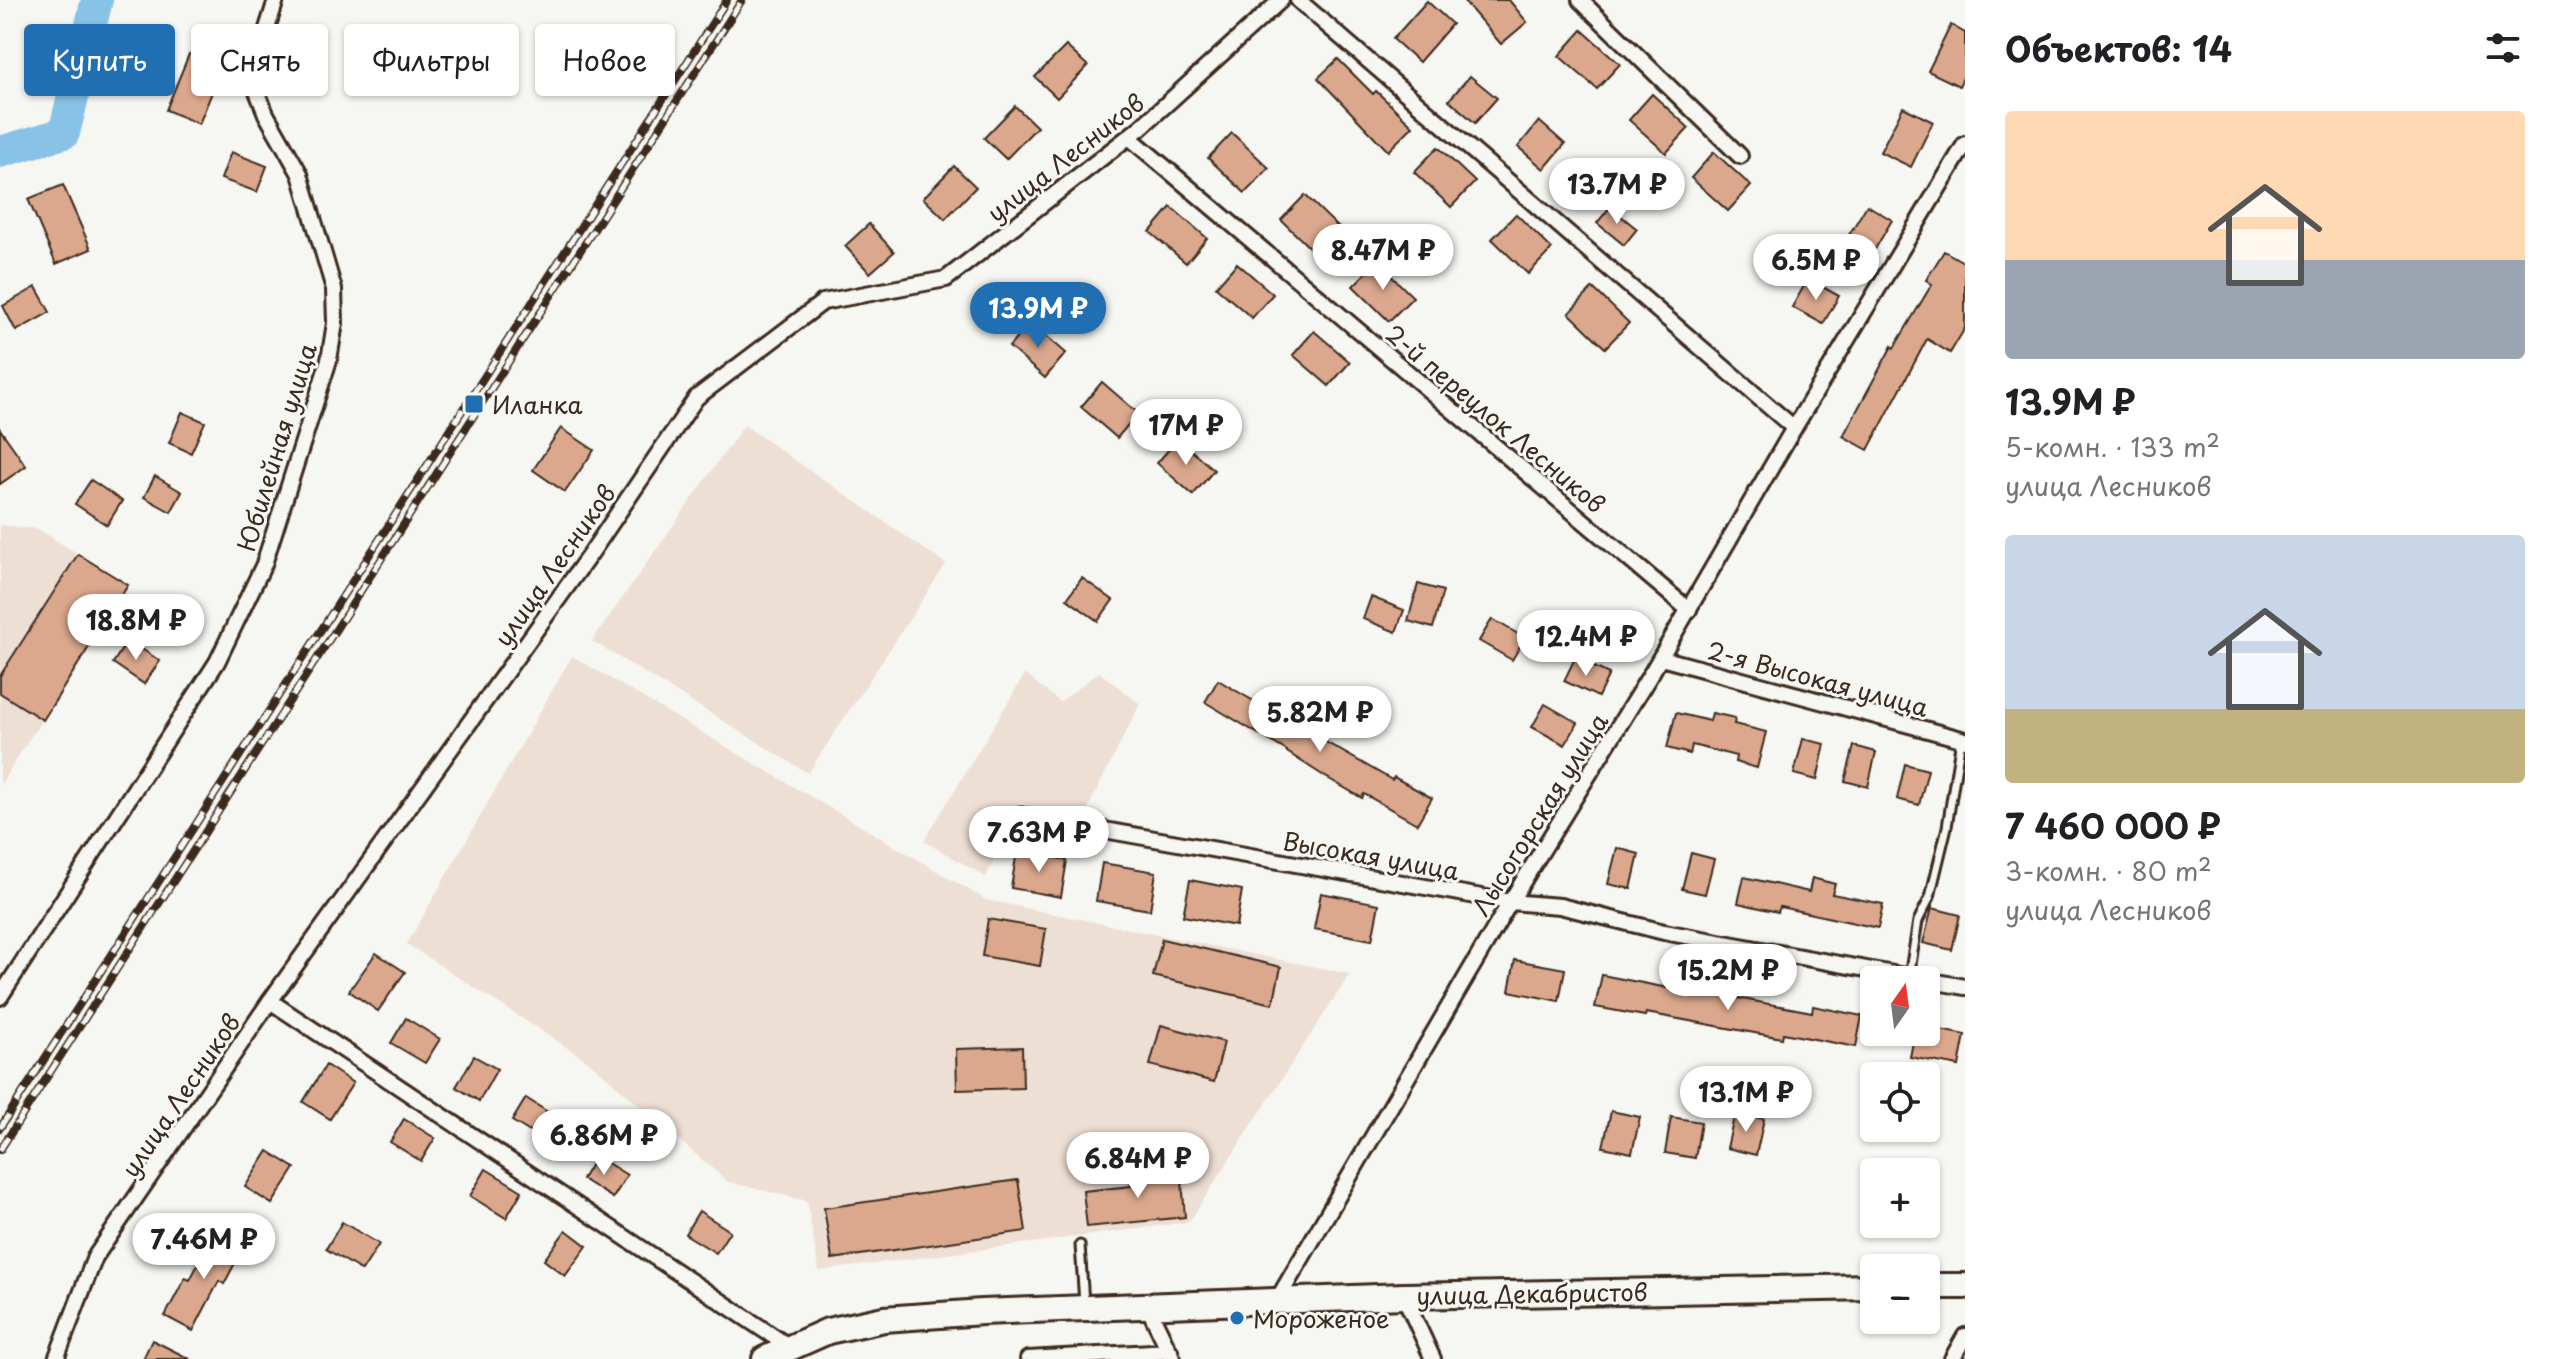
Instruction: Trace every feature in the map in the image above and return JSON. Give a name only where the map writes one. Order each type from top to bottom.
[{"type":"main road","points":[[1940,1286],[1965,1286]]},
{"type":"main road","name":"улица Декабристов","points":[[765,1359],[828,1331],[884,1319],[982,1312],[1404,1296],[1860,1287]]},
{"type":"street","name":"Юбилейная улица","points":[[0,997],[217,662],[264,564],[329,360],[335,323],[334,289],[314,213],[300,174],[266,114],[256,89],[255,67],[276,0]]},
{"type":"street","name":"улица Лесников","points":[[56,1359],[95,1257],[270,1001],[591,553],[696,398],[823,302],[946,279],[1129,137],[1281,0]]},
{"type":"street","points":[[1298,0],[1794,428]]},
{"type":"street","points":[[1580,0],[1740,156]]},
{"type":"street","name":"2-й переулок Лесников","points":[[1129,137],[1689,610]]},
{"type":"street","name":"Лысогорская улица","points":[[1276,1302],[1510,902],[1661,658],[1794,428],[1965,144]]},
{"type":"street","name":"2-я Высокая улица","points":[[1661,658],[1963,740]]},
{"type":"street","name":"Высокая улица","points":[[1018,839],[1020,815],[1510,902],[1560,906],[1664,932],[1860,968]]},
{"type":"street","name":"Высокая улица","points":[[1940,983],[1965,987]]},
{"type":"street","points":[[270,1001],[791,1348]]},
{"type":"street","points":[[1404,1296],[1433,1359]]},
{"type":"street","points":[[1028,1359],[1172,1355],[1147,1305]]},
{"type":"street","points":[[1952,1359],[1965,1336]]},
{"type":"lane","points":[[1911,966],[1918,921],[1930,897],[1947,827],[1963,740]]},
{"type":"lane","points":[[1080,1245],[1085,1308]]},
{"type":"shaded area","points":[[744,425],[946,564],[808,773],[592,641]]},
{"type":"shaded area","points":[[0,525],[38,529],[128,585],[0,785]]},
{"type":"shaded area","points":[[572,656],[986,900],[1350,974],[1189,1222],[819,1271],[807,1201],[728,1182],[588,1061],[407,944]]},
{"type":"shaded area","points":[[1099,672],[1140,704],[1079,826],[1020,802],[986,877],[924,841],[1025,674],[1060,702]]},
{"type":"building","points":[[1463,0],[1509,0],[1527,22],[1501,44]]},
{"type":"building","points":[[1427,1],[1452,24],[1419,62],[1393,39]]},
{"type":"building","points":[[1951,25],[1965,33],[1965,74],[1959,86],[1928,71]]},
{"type":"building","points":[[1582,30],[1620,64],[1597,89],[1559,56]]},
{"type":"building","points":[[1066,46],[1088,66],[1057,98],[1035,77]]},
{"type":"building","points":[[191,55],[191,96],[210,96],[199,124],[166,110],[172,96],[175,96],[175,88]]},
{"type":"building","points":[[1338,59],[1373,94],[1376,91],[1413,126],[1388,151],[1318,78]]},
{"type":"building","points":[[1470,76],[1497,98],[1475,123],[1449,100]]},
{"type":"building","points":[[1652,94],[1689,128],[1666,153],[1629,120]]},
{"type":"building","points":[[1015,106],[1037,127],[1006,159],[984,138]]},
{"type":"building","points":[[1903,107],[1933,122],[1911,167],[1880,152]]},
{"type":"building","points":[[1539,121],[1565,144],[1544,169],[1518,147]]},
{"type":"building","points":[[1232,133],[1269,168],[1245,193],[1208,158]]},
{"type":"building","points":[[1438,147],[1475,182],[1451,207],[1414,172]]},
{"type":"building","points":[[231,152],[267,166],[257,192],[221,179]]},
{"type":"building","points":[[1714,152],[1751,186],[1728,211],[1691,178]]},
{"type":"building","points":[[954,166],[976,187],[945,219],[923,198]]},
{"type":"building","points":[[63,185],[91,249],[56,264],[28,199]]},
{"type":"building","points":[[1305,195],[1341,230],[1317,255],[1281,220]]},
{"type":"building","points":[[1867,205],[1892,220],[1867,263],[1841,248]]},
{"type":"building","points":[[1171,207],[1207,238],[1186,263],[1150,232]]},
{"type":"building","points":[[1610,207],[1637,229],[1624,245],[1597,223]]},
{"type":"building","points":[[1516,214],[1552,249],[1528,274],[1492,239]]},
{"type":"building","points":[[869,224],[894,252],[870,273],[845,246]]},
{"type":"building","points":[[1944,251],[1965,263],[1965,328],[1950,353],[1927,339],[1868,450],[1843,436],[1892,346],[1894,348],[1932,284],[1926,280]]},
{"type":"building","points":[[1377,262],[1413,297],[1389,321],[1353,286]]},
{"type":"building","points":[[1237,263],[1273,294],[1252,318],[1216,287]]},
{"type":"building","points":[[1808,279],[1839,296],[1823,324],[1792,307]]},
{"type":"building","points":[[36,287],[50,312],[16,331],[3,306]]},
{"type":"building","points":[[1593,288],[1629,323],[1605,348],[1569,313]]},
{"type":"building","points":[[1030,322],[1066,353],[1045,378],[1009,347]]},
{"type":"building","points":[[1314,331],[1350,362],[1329,386],[1293,355]]},
{"type":"building","points":[[1102,382],[1138,413],[1117,438],[1081,407]]},
{"type":"building","points":[[182,412],[205,422],[191,453],[169,443]]},
{"type":"building","name":"Иланка","points":[[561,428],[594,450],[565,492],[533,470]]},
{"type":"building","points":[[0,429],[26,466],[0,484]]},
{"type":"building","points":[[1178,439],[1214,470],[1193,495],[1157,463]]},
{"type":"building","points":[[155,476],[182,492],[171,512],[144,497]]},
{"type":"building","points":[[91,480],[122,501],[107,525],[75,504]]},
{"type":"building","points":[[78,554],[128,585],[43,720],[0,693],[0,676]]},
{"type":"building","points":[[1082,578],[1113,600],[1098,621],[1067,599]]},
{"type":"building","points":[[1418,584],[1443,591],[1433,628],[1408,621]]},
{"type":"building","points":[[1371,597],[1404,610],[1396,632],[1363,619]]},
{"type":"building","points":[[1492,619],[1525,638],[1512,660],[1479,641]]},
{"type":"building","points":[[128,640],[160,661],[144,684],[113,663]]},
{"type":"building","points":[[1575,658],[1609,674],[1598,697],[1564,681]]},
{"type":"building","points":[[1218,680],[1301,729],[1307,719],[1329,733],[1324,741],[1392,780],[1394,777],[1432,798],[1417,824],[1364,794],[1362,798],[1205,702]]},
{"type":"building","points":[[1545,704],[1578,723],[1565,745],[1532,727]]},
{"type":"building","points":[[1676,713],[1710,721],[1712,713],[1735,718],[1734,724],[1766,732],[1757,768],[1735,762],[1736,756],[1692,745],[1690,754],[1667,748]]},
{"type":"building","points":[[1803,739],[1825,744],[1817,780],[1794,774]]},
{"type":"building","points":[[1854,746],[1876,752],[1868,787],[1845,781]]},
{"type":"building","points":[[1905,764],[1928,770],[1919,805],[1897,799]]},
{"type":"building","points":[[1617,848],[1639,854],[1631,889],[1608,884]]},
{"type":"building","points":[[1017,851],[1067,860],[1061,897],[1011,888]]},
{"type":"building","points":[[1691,853],[1714,859],[1705,894],[1682,889]]},
{"type":"building","points":[[1102,863],[1156,872],[1150,910],[1096,901]]},
{"type":"building","points":[[1744,877],[1809,892],[1812,878],[1835,884],[1832,894],[1883,904],[1878,928],[1780,907],[1778,912],[1738,903]]},
{"type":"building","points":[[1190,880],[1242,890],[1236,926],[1183,916]]},
{"type":"building","points":[[1321,893],[1379,904],[1372,940],[1314,929]]},
{"type":"building","points":[[1932,908],[1960,915],[1952,950],[1923,943]]},
{"type":"building","points":[[988,919],[1046,929],[1040,966],[982,956]]},
{"type":"building","points":[[1162,939],[1281,967],[1273,1004],[1153,976]]},
{"type":"building","points":[[376,953],[405,972],[378,1011],[349,991]]},
{"type":"building","points":[[1515,960],[1565,969],[1559,1001],[1509,991]]},
{"type":"building","points":[[1602,975],[1812,1012],[1813,1006],[1860,1016],[1860,1026],[1856,1047],[1783,1033],[1782,1038],[1646,1013],[1645,1016],[1595,1007]]},
{"type":"building","points":[[406,1018],[440,1039],[425,1063],[391,1043]]},
{"type":"building","points":[[1161,1025],[1224,1042],[1214,1082],[1150,1065]]},
{"type":"building","points":[[1940,1030],[1965,1035],[1959,1066],[1910,1057],[1912,1046],[1940,1046]]},
{"type":"building","points":[[1022,1047],[1023,1088],[957,1090],[956,1049]]},
{"type":"building","points":[[474,1056],[497,1069],[479,1101],[456,1087]]},
{"type":"building","points":[[326,1065],[353,1083],[330,1119],[303,1102]]},
{"type":"building","points":[[526,1098],[557,1118],[543,1140],[512,1121]]},
{"type":"building","points":[[1611,1111],[1640,1117],[1632,1153],[1603,1147]]},
{"type":"building","points":[[1735,1113],[1764,1119],[1756,1155],[1727,1148]]},
{"type":"building","points":[[1671,1117],[1701,1122],[1695,1158],[1665,1153]]},
{"type":"building","points":[[404,1119],[435,1138],[421,1161],[390,1142]]},
{"type":"building","points":[[268,1151],[295,1168],[272,1204],[245,1187]]},
{"type":"building","points":[[596,1156],[627,1175],[613,1198],[582,1179]]},
{"type":"building","points":[[1181,1168],[1185,1217],[1087,1227],[1083,1191],[1131,1186],[1130,1174]]},
{"type":"building","points":[[486,1169],[522,1191],[506,1218],[470,1196]]},
{"type":"building","points":[[1018,1180],[1026,1231],[832,1259],[824,1208]]},
{"type":"building","points":[[699,1211],[730,1231],[716,1253],[685,1234]]},
{"type":"building","points":[[342,1222],[379,1244],[362,1271],[326,1249]]},
{"type":"building","points":[[566,1230],[587,1246],[565,1276],[544,1260]]},
{"type":"building","points":[[215,1231],[244,1246],[224,1284],[219,1281],[193,1331],[165,1316],[185,1278],[190,1280]]},
{"type":"building","points":[[152,1340],[190,1359],[143,1359]]},
{"type":"waterway","name":"Иланка","points":[[0,152],[64,133],[97,0]]},
{"type":"railway","points":[[0,1128],[727,0]]},
{"type":"railway","points":[[0,1150],[742,0]]},
{"type":"place","name":"Иланка","points":[[474,404]]},
{"type":"place","name":"Мороженое","points":[[1237,1318]]}]
